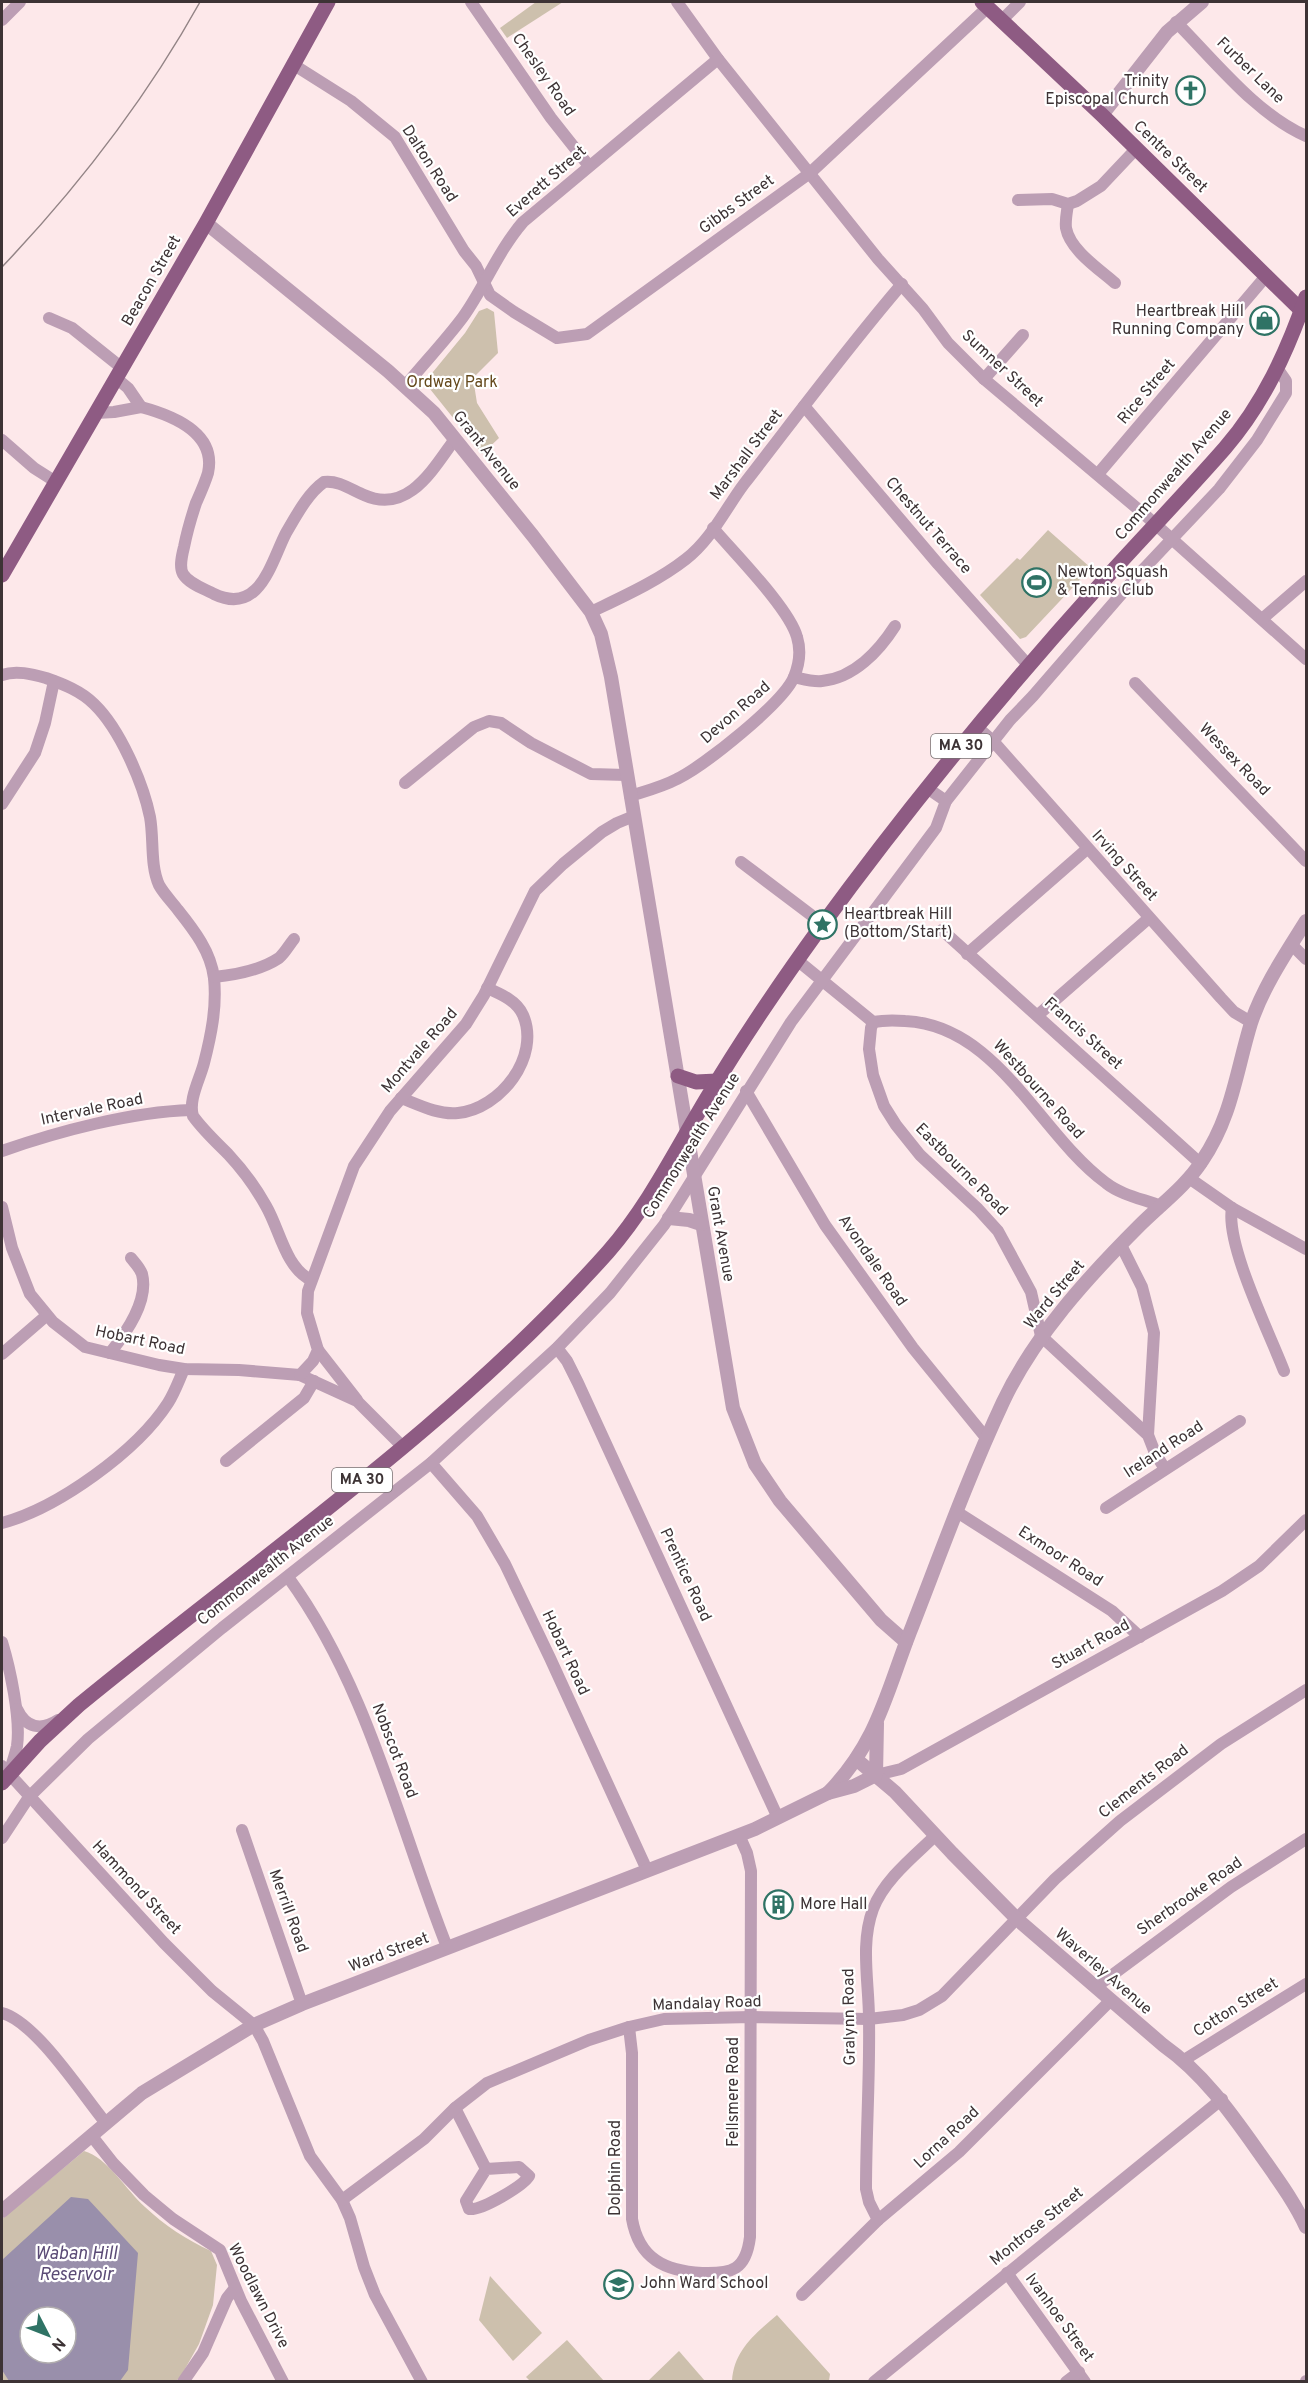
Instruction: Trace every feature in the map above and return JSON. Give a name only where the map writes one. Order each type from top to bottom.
[{"type":"main road","name":"Beacon Street","points":[[2,575],[206,223],[328,2]]},
{"type":"main road","name":"Centre Street","points":[[985,4],[1267,275],[1305,307]]},
{"type":"main road","name":"Commonwealth Avenue","points":[[4,1774],[79,1705],[403,1447],[515,1346],[605,1255],[643,1206],[752,1024],[823,924],[927,788],[977,727],[1230,443],[1258,404],[1277,369],[1305,307]]},
{"type":"main road","points":[[678,1076],[696,1082],[717,1081]]},
{"type":"street","points":[[2,20],[20,2]]},
{"type":"street","name":"Chesley Road","points":[[471,2],[551,118],[589,166]]},
{"type":"street","name":"Sumner Street","points":[[677,2],[718,59],[948,343],[984,379],[1098,474],[1306,659]]},
{"type":"street","points":[[1002,20],[1020,2]]},
{"type":"street","points":[[1102,115],[1176,22],[1202,2]]},
{"type":"street","name":"Gibbs Street","points":[[485,282],[490,295],[500,303],[556,338],[587,334],[810,173],[985,4]]},
{"type":"street","name":"Furber Lane","points":[[1176,22],[1257,104],[1289,129],[1306,136]]},
{"type":"street","name":"Everett Street","points":[[406,386],[462,318],[507,241],[523,222],[718,59]]},
{"type":"street","name":"Dalton Road","points":[[294,65],[334,89],[384,126],[395,137],[485,282]]},
{"type":"street","points":[[1018,200],[1052,199],[1068,204],[1085,197],[1101,186],[1135,150]]},
{"type":"street","points":[[1068,204],[1066,221],[1070,238],[1079,250],[1114,283]]},
{"type":"street","name":"Grant Avenue","points":[[206,223],[406,386],[434,413],[591,612],[601,634],[611,677],[733,1408],[755,1464],[796,1521],[881,1620],[906,1642]]},
{"type":"street","name":"Rice Street","points":[[1098,474],[1267,275]]},
{"type":"street","name":"Marshall Street","points":[[591,612],[667,572],[688,558],[804,406],[902,284]]},
{"type":"street","points":[[49,318],[72,328],[119,373],[141,406]]},
{"type":"street","points":[[984,379],[1023,335]]},
{"type":"street","name":"Commonwealth Avenue","points":[[2,1839],[28,1797],[62,1763],[121,1711],[431,1463],[557,1348],[621,1281],[669,1218],[791,1022],[936,828],[946,801],[993,741],[1219,489],[1273,417],[1283,400],[1287,386],[1283,375],[1277,369]]},
{"type":"street","points":[[96,413],[141,406],[178,420],[196,433],[205,445],[208,473],[187,530],[181,566],[183,574],[189,580],[225,599],[244,597],[264,581],[287,531],[316,488],[324,482],[338,484],[377,501],[394,499],[406,495],[423,481],[455,439]]},
{"type":"street","name":"Chestnut Terrace","points":[[804,406],[938,564],[1029,666]]},
{"type":"street","points":[[2,440],[34,468],[56,482]]},
{"type":"street","name":"Devon Road","points":[[630,796],[676,780],[708,759],[778,700],[794,677],[799,648],[794,628],[783,611],[713,528]]},
{"type":"street","points":[[1262,619],[1306,581]]},
{"type":"street","points":[[794,677],[824,681],[846,673],[878,651],[895,626]]},
{"type":"street","points":[[2,675],[21,673],[54,681],[70,688],[94,704],[117,736],[133,766],[146,802],[158,883],[206,949],[214,977],[214,1017],[191,1110],[198,1123],[230,1156],[259,1194],[295,1268],[300,1275],[311,1280]]},
{"type":"street","points":[[2,804],[35,753],[45,723],[54,681]]},
{"type":"street","name":"Wessex Road","points":[[1135,682],[1306,861]]},
{"type":"street","points":[[405,783],[474,727],[489,721],[501,723],[531,743],[591,774],[626,775]]},
{"type":"street","name":"Irving Street","points":[[977,727],[993,741],[1231,1008],[1251,1022]]},
{"type":"street","points":[[927,788],[946,801]]},
{"type":"street","name":"Montvale Road","points":[[357,1401],[318,1350],[306,1307],[311,1280],[354,1166],[401,1098],[455,1038],[476,1010],[535,891],[602,832],[634,816]]},
{"type":"street","points":[[967,954],[1087,849]]},
{"type":"street","points":[[741,862],[823,924]]},
{"type":"street","points":[[1038,1015],[1149,918]]},
{"type":"street","name":"Ward Street","points":[[828,1793],[856,1759],[878,1723],[906,1642],[1004,1400],[1041,1336],[1121,1245],[1201,1164],[1229,1108],[1251,1022],[1271,980],[1306,921]]},
{"type":"street","name":"Francis Street","points":[[942,930],[1201,1164]]},
{"type":"street","points":[[214,977],[231,975],[272,962],[283,954],[294,939]]},
{"type":"street","points":[[1292,945],[1306,959]]},
{"type":"street","points":[[797,960],[873,1022]]},
{"type":"street","points":[[401,1098],[435,1111],[456,1114],[486,1104],[497,1097],[510,1083],[526,1047],[523,1015],[513,1003],[487,988]]},
{"type":"street","name":"Westbourne Road","points":[[873,1022],[916,1021],[964,1038],[984,1054],[1071,1150],[1102,1180],[1121,1192],[1161,1206]]},
{"type":"street","name":"Eastbourne Road","points":[[873,1022],[869,1049],[873,1075],[890,1116],[920,1155],[998,1231],[1031,1292],[1041,1336]]},
{"type":"street","name":"Avondale Road","points":[[746,1091],[825,1225],[913,1348],[987,1439]]},
{"type":"street","name":"Intervale Road","points":[[2,1151],[65,1131],[161,1113],[191,1110]]},
{"type":"street","points":[[1189,1178],[1232,1208],[1306,1249]]},
{"type":"street","name":"Hobart Road","points":[[2,1207],[12,1248],[35,1303],[46,1316],[85,1347],[184,1369],[239,1370],[300,1375],[357,1401],[403,1447]]},
{"type":"street","points":[[1232,1208],[1230,1221],[1252,1294],[1284,1371]]},
{"type":"street","points":[[669,1218],[701,1224]]},
{"type":"street","points":[[1121,1245],[1142,1287],[1154,1333],[1148,1435],[1155,1454],[1166,1469]]},
{"type":"street","points":[[110,1353],[123,1337],[141,1296],[142,1276],[131,1258]]},
{"type":"street","points":[[2,1354],[46,1316]]},
{"type":"street","points":[[1041,1336],[1148,1435]]},
{"type":"street","name":"Prentice Road","points":[[557,1348],[567,1361],[578,1383],[778,1818]]},
{"type":"street","points":[[300,1375],[310,1365],[318,1350]]},
{"type":"street","points":[[2,1523],[66,1494],[120,1454],[162,1412],[175,1391],[184,1369]]},
{"type":"street","points":[[226,1461],[304,1398],[314,1381]]},
{"type":"street","name":"Ireland Road","points":[[1106,1508],[1240,1421]]},
{"type":"street","name":"Hobart Road","points":[[431,1463],[477,1516],[505,1564],[646,1870]]},
{"type":"street","name":"Exmoor Road","points":[[957,1512],[1112,1611],[1140,1637]]},
{"type":"street","name":"Stuart Road","points":[[876,1775],[900,1769],[1222,1591],[1259,1566],[1306,1520]]},
{"type":"street","name":"Nobscot Road","points":[[288,1577],[314,1616],[348,1681],[365,1720],[447,1947]]},
{"type":"street","points":[[2,1642],[14,1703],[17,1745],[4,1774]]},
{"type":"street","name":"Clements Road","points":[[1017,1919],[1078,1858],[1144,1801],[1248,1725],[1306,1690]]},
{"type":"street","points":[[14,1703],[25,1722],[40,1727],[51,1724],[79,1705]]},
{"type":"street","name":"Ward Street","points":[[2,2211],[105,2122],[154,2084],[254,2025],[447,1947],[739,1835],[828,1793],[854,1786],[876,1775],[878,1723]]},
{"type":"street","name":"Waverley Avenue","points":[[856,1759],[876,1775],[1017,1919],[1184,2060],[1222,2099],[1287,2193],[1306,2227]]},
{"type":"street","name":"Hammond Street","points":[[4,1774],[172,1951],[212,1991],[254,2025]]},
{"type":"street","name":"Merrill Road","points":[[242,1830],[302,2004]]},
{"type":"street","name":"Fellsmere Road","points":[[729,2271],[744,2260],[750,2237],[751,1871],[747,1853],[739,1835]]},
{"type":"street","name":"Gralynn Road","points":[[878,2220],[869,2202],[866,2189],[869,2019],[866,1959],[873,1909],[890,1882],[935,1836]]},
{"type":"street","name":"Sherbrooke Road","points":[[1096,1987],[1231,1887],[1306,1839]]},
{"type":"street","name":"Mandalay Road","points":[[342,2200],[424,2139],[455,2108],[496,2078],[589,2040],[664,2019],[751,2017],[869,2019],[903,2015],[919,2010],[942,1996],[1017,1919]]},
{"type":"street","name":"Cotton Street","points":[[1184,2060],[1306,1984]]},
{"type":"street","name":"Lorna Road","points":[[802,2295],[878,2220],[959,2152],[1111,2000]]},
{"type":"street","points":[[2,2013],[22,2024],[39,2039],[105,2122]]},
{"type":"street","points":[[254,2025],[263,2041],[310,2156],[342,2200],[375,2295],[422,2382]]},
{"type":"street","name":"Dolphin Road","points":[[629,2027],[632,2061],[632,2219],[635,2234],[648,2254],[671,2269],[686,2272],[729,2271]]},
{"type":"street","name":"Montrose Street","points":[[874,2382],[1222,2099]]},
{"type":"street","points":[[455,2108],[486,2169]]},
{"type":"street","name":"Woodlawn Drive","points":[[91,2135],[113,2163],[144,2195],[173,2218],[218,2248],[235,2288],[284,2382]]},
{"type":"street","points":[[519,2167],[529,2176],[522,2185],[482,2207],[469,2210],[466,2201],[486,2169],[519,2167]]},
{"type":"street","name":"Ivanhoe Street","points":[[1007,2273],[1082,2377]]},
{"type":"street","points":[[183,2382],[203,2352],[223,2305],[235,2288]]},
{"type":"street","points":[[1066,2382],[1082,2377]]},
{"type":"green space","points":[[536,2],[563,2],[507,38],[500,28]]},
{"type":"green space","name":"Ordway Park","points":[[487,308],[494,312],[498,353],[473,378],[477,403],[499,438],[482,454],[426,384],[428,378],[465,333],[479,311]]},
{"type":"green space","name":"Newton Squash & Tennis Club","points":[[1048,530],[1091,568],[1026,637],[1020,639],[980,595],[1017,558],[1020,560]]},
{"type":"green space","points":[[84,2151],[109,2167],[138,2200],[160,2220],[211,2251],[217,2265],[213,2305],[199,2344],[181,2376],[175,2382],[2,2381],[2,2219]]},
{"type":"green space","points":[[490,2276],[542,2333],[513,2361],[479,2320]]},
{"type":"green space","points":[[777,2315],[830,2374],[829,2381],[732,2381],[741,2352],[754,2336]]},
{"type":"green space","points":[[567,2340],[604,2381],[530,2381],[526,2377]]},
{"type":"green space","points":[[679,2351],[705,2381],[648,2381]]},
{"type":"water","name":"Waban Hill Reservoir","points":[[71,2197],[88,2199],[138,2253],[128,2370],[120,2381],[9,2381],[2,2370],[2,2260]]},
{"type":"tram line","points":[[2,267],[84,174],[109,141],[157,73],[200,2]]},
{"type":"place","name":"Trinity Episcopal Church","points":[[1190,91]]},
{"type":"place","name":"Heartbreak Hill Running Company","points":[[1265,321]]},
{"type":"place","name":"Newton Squash & Tennis Club","points":[[1036,582]]},
{"type":"place","name":"Heartbreak Hill (Bottom/Start)","points":[[823,924]]},
{"type":"place","name":"More Hall","points":[[779,1905]]},
{"type":"place","name":"John Ward School","points":[[619,2284]]}]
